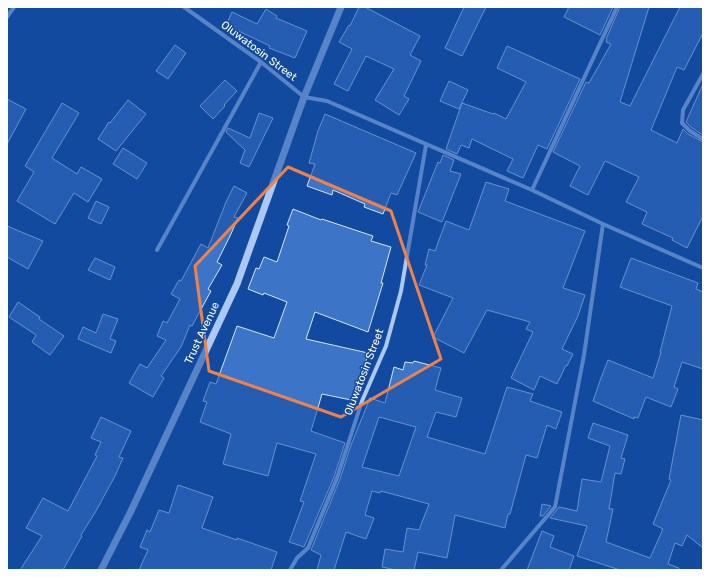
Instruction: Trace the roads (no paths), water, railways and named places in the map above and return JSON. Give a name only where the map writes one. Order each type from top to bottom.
[{"type":"street","points":[[7,16],[14,7]]},
{"type":"street","name":"Oluwatosin Street","points":[[184,7],[261,62],[304,97]]},
{"type":"street","name":"Trust Avenue","points":[[101,570],[131,511],[237,284],[304,97],[341,7]]},
{"type":"street","points":[[532,190],[617,7]]},
{"type":"street","points":[[157,250],[261,62]]},
{"type":"street","points":[[703,74],[683,110],[682,123],[690,131],[703,139]]},
{"type":"street","points":[[304,97],[327,101],[532,190],[603,224],[703,268]]},
{"type":"street","name":"Oluwatosin Street","points":[[290,570],[297,558],[308,548],[337,478],[362,401],[386,346],[401,291],[426,144]]},
{"type":"street","points":[[501,570],[555,507],[584,355],[603,224]]}]
